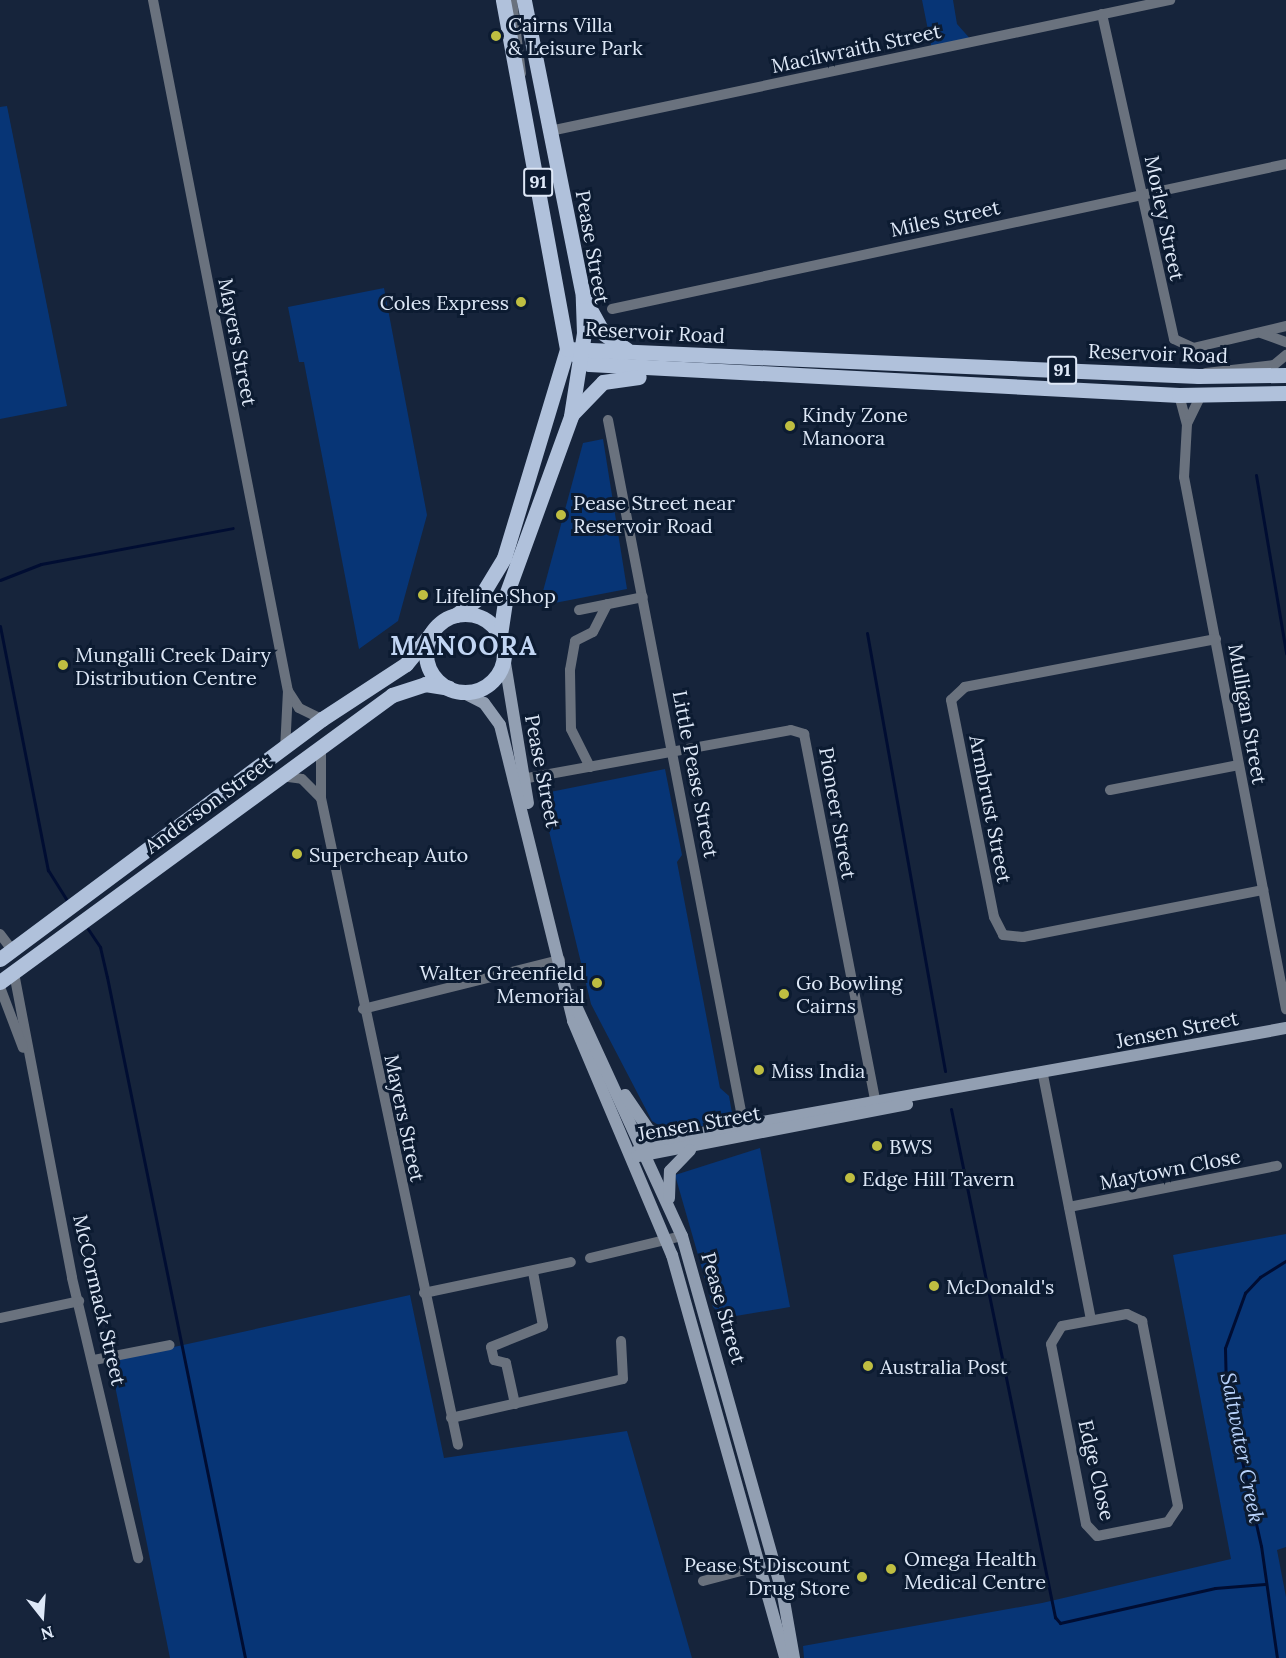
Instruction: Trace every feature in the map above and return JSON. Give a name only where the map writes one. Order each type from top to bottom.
[{"type":"main road","name":"Pease Street","points":[[456,615],[482,596],[504,558],[567,349],[503,0]]},
{"type":"main road","name":"Pease Street","points":[[500,635],[506,595],[571,416],[583,356],[583,296],[524,0]]},
{"type":"main road","name":"91","points":[[583,296],[605,335],[633,351]]},
{"type":"main road","name":"Reservoir Road","points":[[567,349],[583,356],[727,371],[1201,395],[1286,393]]},
{"type":"main road","name":"Reservoir Road","points":[[583,356],[633,351],[1198,376],[1286,375]]},
{"type":"main road","points":[[571,416],[598,386],[616,377],[693,379],[727,371]]},
{"type":"main road","points":[[456,615],[481,618],[500,635],[504,657],[489,683],[455,690],[427,664],[433,631],[456,615]]},
{"type":"main road","name":"Anderson Street","points":[[6,955],[285,750],[322,719],[406,664],[433,631]]},
{"type":"main road","name":"Anderson Street","points":[[0,982],[398,691],[425,684],[455,690]]},
{"type":"main road","name":"McCormack Street","points":[[6,955],[14,973]]},
{"type":"street","name":"Mayers Street","points":[[153,0],[288,691],[285,750]]},
{"type":"street","points":[[512,0],[522,55],[520,91]]},
{"type":"street","name":"Macilwraith Street","points":[[550,131],[1170,0]]},
{"type":"street","name":"Morley Street","points":[[1102,14],[1176,343],[1193,348],[1286,326]]},
{"type":"street","name":"Miles Street","points":[[612,309],[1286,164]]},
{"type":"street","points":[[1261,333],[1284,344]]},
{"type":"street","points":[[1198,376],[1220,368],[1274,365],[1286,355]]},
{"type":"street","name":"Mulligan Street","points":[[1179,394],[1187,424],[1184,477],[1286,1009]]},
{"type":"street","name":"Mulligan Street","points":[[1187,424],[1201,395]]},
{"type":"street","name":"Little Pease Street","points":[[608,420],[674,752],[745,1130]]},
{"type":"street","points":[[579,610],[644,597]]},
{"type":"street","points":[[590,767],[571,729],[570,670],[575,641],[593,632],[608,604]]},
{"type":"street","name":"Armbrust Street","points":[[1216,639],[965,687],[951,700],[994,917],[1003,935],[1023,937],[1263,890]]},
{"type":"street","name":"Pease Street","points":[[504,657],[518,780],[576,1030],[640,1153],[671,1205],[682,1236],[783,1596],[794,1658]]},
{"type":"street","name":"Pease Street","points":[[455,690],[497,718],[518,780]]},
{"type":"street","points":[[288,691],[299,708],[322,719]]},
{"type":"street","name":"Pioneer Street","points":[[518,780],[791,730],[804,734],[875,1105]]},
{"type":"street","name":"Mayers Street","points":[[321,747],[321,798],[363,1009],[458,1445]]},
{"type":"street","points":[[1110,790],[1239,765]]},
{"type":"street","points":[[281,776],[303,779],[321,798]]},
{"type":"street","points":[[0,934],[6,955]]},
{"type":"street","points":[[363,1009],[561,960]]},
{"type":"street","name":"McCormack Street","points":[[14,973],[24,1051],[138,1558]]},
{"type":"street","name":"Pease Street","points":[[566,986],[609,1072],[640,1153],[785,1658]]},
{"type":"street","name":"McCormack Street","points":[[0,987],[24,1051]]},
{"type":"street","name":"Jensen Street","points":[[640,1153],[668,1139],[745,1130],[1286,1028]]},
{"type":"street","points":[[609,1072],[645,1125],[668,1139]]},
{"type":"street","points":[[1043,1074],[1091,1319]]},
{"type":"street","name":"Jensen Street","points":[[640,1153],[696,1147],[745,1130]]},
{"type":"street","points":[[671,1205],[670,1172],[696,1147]]},
{"type":"street","name":"Maytown Close","points":[[1069,1206],[1277,1166]]},
{"type":"street","points":[[590,1258],[682,1236]]},
{"type":"street","points":[[424,1293],[533,1272],[571,1262]]},
{"type":"street","points":[[515,1404],[506,1363],[494,1360],[491,1347],[543,1326],[533,1272]]},
{"type":"street","points":[[0,1318],[79,1301]]},
{"type":"street","name":"Edge Close","points":[[1127,1314],[1142,1321],[1178,1507],[1168,1522],[1106,1536],[1097,1536],[1086,1524],[1051,1344],[1062,1326],[1091,1319],[1127,1314]]},
{"type":"street","points":[[451,1418],[623,1379],[621,1341]]},
{"type":"street","points":[[94,1360],[170,1345]]},
{"type":"street","points":[[703,1581],[760,1566]]},
{"type":"shaded area","points":[[922,0],[953,0],[957,24],[973,42],[932,50]]},
{"type":"shaded area","points":[[7,106],[67,406],[0,419],[0,107]]},
{"type":"shaded area","points":[[384,288],[427,515],[398,621],[359,649],[304,362],[299,362],[288,307]]},
{"type":"shaded area","points":[[603,439],[627,589],[539,606],[583,443]]},
{"type":"shaded area","points":[[665,769],[682,855],[677,862],[720,1088],[729,1096],[732,1113],[725,1122],[670,1132],[652,1121],[591,1004],[540,794]]},
{"type":"shaded area","points":[[760,1148],[790,1307],[724,1318],[713,1307],[675,1175]]},
{"type":"shaded area","points":[[1286,1234],[1286,1547],[1277,1550],[1286,1597],[1286,1658],[804,1658],[803,1646],[1042,1603],[1231,1559],[1173,1255]]},
{"type":"shaded area","points":[[410,1295],[444,1458],[627,1431],[692,1658],[170,1658],[110,1361]]},
{"type":"waterway","points":[[1256,475],[1286,653]]},
{"type":"waterway","points":[[0,580],[41,564],[233,528]]},
{"type":"waterway","points":[[0,626],[48,870],[67,900]]},
{"type":"waterway","points":[[867,633],[945,1071]]},
{"type":"waterway","points":[[88,929],[100,947],[107,977],[245,1658]]},
{"type":"waterway","points":[[951,1109],[1055,1617],[1060,1623],[1215,1588],[1265,1584]]},
{"type":"waterway","name":"Saltwater Creek","points":[[1277,1658],[1261,1546],[1226,1390],[1225,1348],[1245,1293],[1260,1277],[1286,1261]]},
{"type":"place","name":"Cairns Villa & Leisure Park","points":[[496,36]]},
{"type":"place","name":"Coles Express","points":[[521,302]]},
{"type":"place","name":"Kindy Zone Manoora","points":[[790,426]]},
{"type":"place","name":"Pease Street near Reservoir Road","points":[[561,515]]},
{"type":"place","name":"Lifeline Shop","points":[[423,595]]},
{"type":"place","name":"Mungalli Creek Dairy Distribution Centre","points":[[63,665]]},
{"type":"place","name":"Supercheap Auto","points":[[297,854]]},
{"type":"place","name":"Walter Greenfield Memorial","points":[[597,983]]},
{"type":"place","name":"Go Bowling Cairns","points":[[784,994]]},
{"type":"place","name":"Miss India","points":[[759,1070]]},
{"type":"place","name":"BWS","points":[[877,1146]]},
{"type":"place","name":"Edge Hill Tavern","points":[[850,1178]]},
{"type":"place","name":"McDonald's","points":[[934,1286]]},
{"type":"place","name":"Australia Post","points":[[868,1366]]},
{"type":"place","name":"Omega Health Medical Centre","points":[[891,1569]]},
{"type":"place","name":"Pease St Discount Drug Store","points":[[862,1577]]},
{"type":"district","name":"MANOORA","points":[[464,646]]}]
